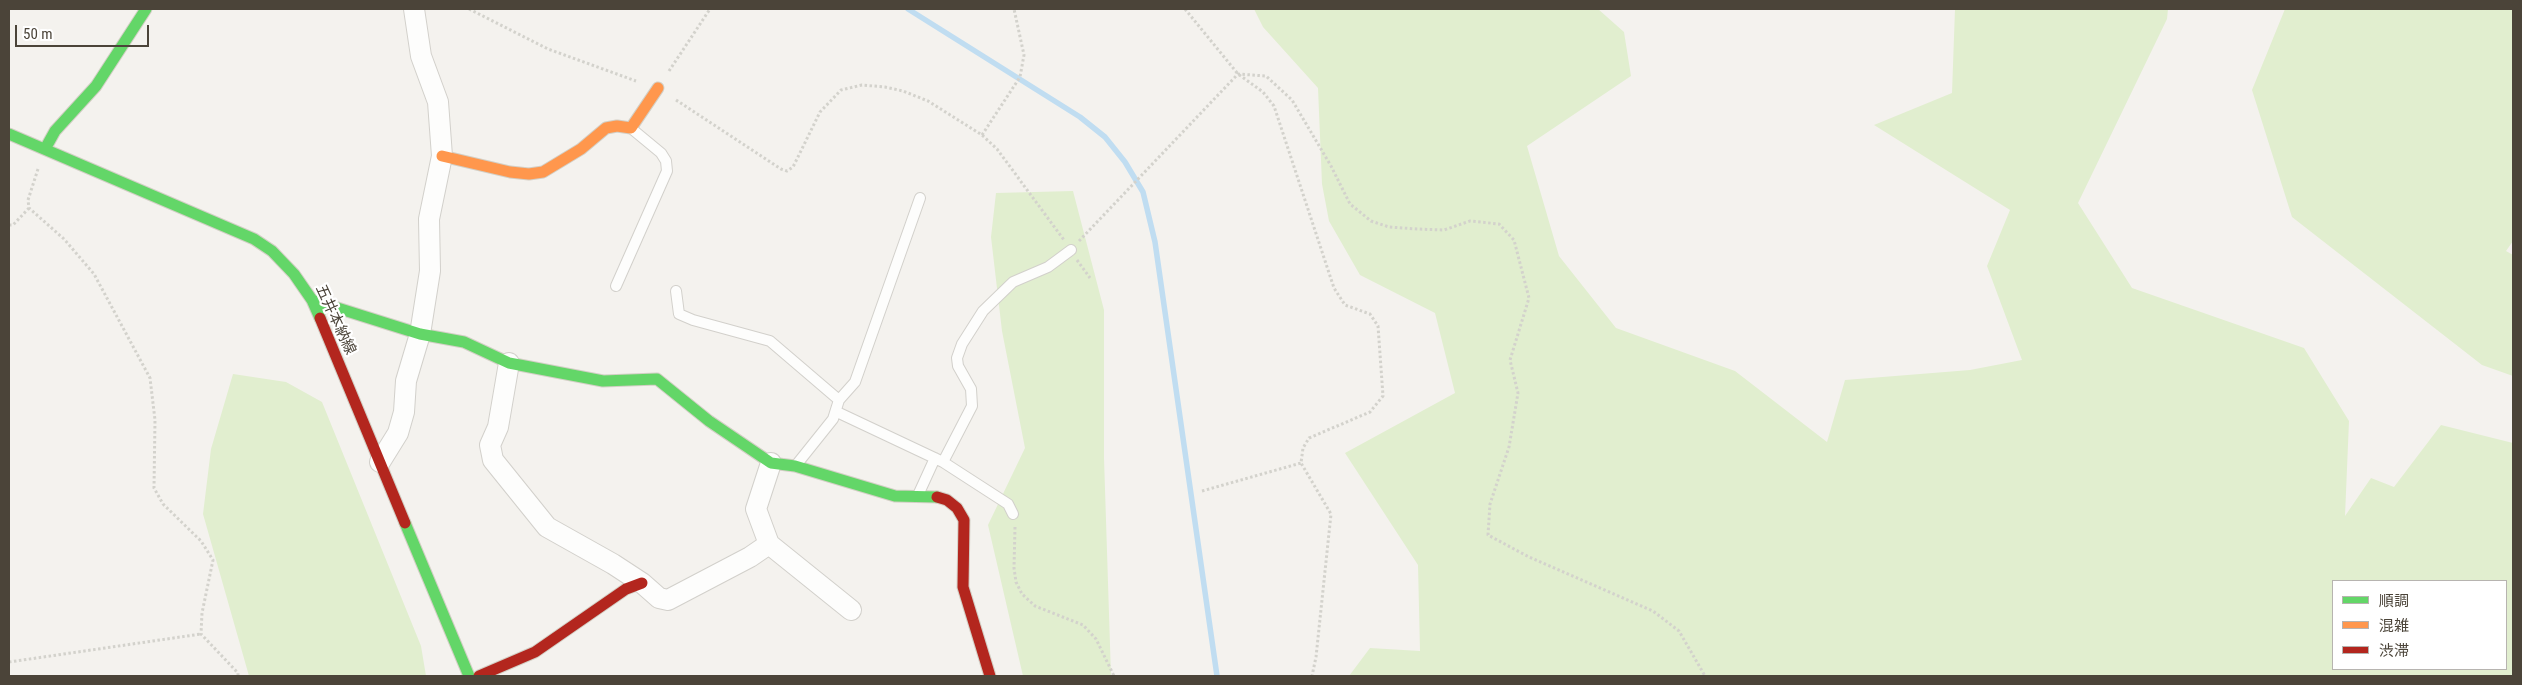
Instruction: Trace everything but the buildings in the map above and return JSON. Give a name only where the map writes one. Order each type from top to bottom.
[{"type":"street","points":[[45,149],[55,131],[96,86],[146,9]]},
{"type":"street","points":[[380,462],[398,433],[404,412],[406,380],[420,334],[430,271],[429,219],[442,156],[438,102],[421,56],[414,9]]},
{"type":"street","points":[[442,156],[529,174],[543,172],[561,162],[606,128],[617,126],[631,128],[658,88]]},
{"type":"street","name":"五井本納線","points":[[9,134],[254,239],[272,251],[294,274],[312,300],[469,676]]},
{"type":"street","points":[[312,300],[420,334],[464,342],[509,363],[603,381],[657,379],[709,421],[771,463],[795,466],[895,496],[935,496],[947,500],[957,508],[964,520],[963,587],[990,676]]},
{"type":"street","points":[[509,363],[498,427],[490,445],[493,460],[547,527],[642,583],[659,598],[668,600],[750,557],[769,544]]},
{"type":"street","points":[[771,463],[756,509],[769,544],[851,610]]},
{"type":"street","points":[[479,676],[535,652],[626,589],[642,583]]},
{"type":"lane","points":[[616,286],[667,171],[666,161],[661,153],[631,128]]},
{"type":"lane","points":[[795,466],[837,412],[840,400],[855,382],[920,198]]},
{"type":"lane","points":[[918,496],[972,406],[971,389],[958,366],[957,358],[962,344],[983,310],[1013,282],[1048,267],[1071,250]]},
{"type":"lane","points":[[676,291],[679,314],[693,320],[770,341],[840,400]]},
{"type":"lane","points":[[837,412],[939,460],[1008,504],[1012,514]]},
{"type":"path","points":[[469,9],[548,49],[658,88],[781,170],[787,171],[793,167],[820,112],[841,90],[862,84],[886,86],[928,101],[982,135],[1003,156],[1090,278]]},
{"type":"path","points":[[658,88],[710,9]]},
{"type":"path","points":[[982,135],[1020,77],[1024,55],[1014,9]]},
{"type":"path","points":[[1185,9],[1238,74],[1263,92],[1274,106],[1334,288],[1345,305],[1370,314],[1378,326],[1383,396],[1370,412],[1309,438],[1302,448],[1301,462],[1331,514],[1316,657],[1312,676]]},
{"type":"path","points":[[1071,250],[1238,74]]},
{"type":"path","points":[[1238,74],[1266,76],[1292,100],[1331,166],[1350,204],[1371,221],[1389,227],[1417,230],[1444,230],[1470,221],[1499,224],[1514,240],[1529,298],[1510,360],[1518,393],[1509,447],[1490,504],[1488,535],[1529,558],[1653,611],[1679,631],[1705,676]]},
{"type":"path","points":[[45,149],[28,200],[29,208],[64,239],[94,274],[150,378],[155,420],[154,488],[162,504],[201,541],[213,560],[202,613],[201,634],[238,673],[238,676]]},
{"type":"path","points":[[9,225],[13,225],[29,208]]},
{"type":"path","points":[[1202,491],[1301,462]]},
{"type":"path","points":[[1012,514],[1016,532],[1014,568],[1016,582],[1022,594],[1035,606],[1083,625],[1096,638],[1114,676]]},
{"type":"path","points":[[9,662],[201,634]]},
{"type":"green space","points":[[1254,9],[1598,9],[1624,32],[1631,76],[1527,146],[1559,256],[1616,328],[1735,371],[1827,442],[1845,380],[1970,370],[2022,360],[1987,266],[2010,210],[1874,125],[1952,93],[1955,9],[2168,9],[2167,19],[2078,203],[2132,288],[2304,348],[2349,421],[2345,516],[2371,478],[2394,487],[2441,425],[2513,443],[2513,676],[1349,676],[1370,648],[1420,651],[1418,565],[1345,453],[1455,393],[1435,313],[1360,275],[1329,221],[1322,184],[1318,88],[1263,27]]},
{"type":"green space","points":[[2285,9],[2513,9],[2513,241],[2506,251],[2513,255],[2513,376],[2482,365],[2292,217],[2252,90]]},
{"type":"green space","points":[[1073,191],[1104,310],[1104,458],[1111,676],[1023,676],[988,525],[1025,448],[1002,331],[991,237],[996,193]]},
{"type":"green space","points":[[233,374],[286,382],[322,402],[421,646],[426,676],[249,676],[203,514],[211,449]]},
{"type":"waterway","points":[[908,9],[1080,117],[1105,137],[1125,162],[1143,192],[1155,242],[1217,676]]},
{"type":"traffic: fast","points":[[45,149],[55,131],[96,86],[146,9]]},
{"type":"traffic: fast","points":[[9,134],[254,239],[272,251],[294,274],[312,300],[320,318]]},
{"type":"traffic: fast","points":[[312,300],[420,334],[464,342],[509,363],[603,381],[657,379],[709,421],[771,463],[795,466],[895,496],[937,497]]},
{"type":"traffic: fast","points":[[405,523],[469,676]]},
{"type":"traffic: slow","points":[[442,156],[510,172],[529,174],[543,172],[581,149],[606,128],[617,126],[631,128],[658,88]]},
{"type":"traffic: jam","points":[[320,318],[405,523]]},
{"type":"traffic: jam","points":[[937,497],[947,500],[957,508],[964,520],[963,587],[990,676]]},
{"type":"traffic: jam","points":[[479,676],[535,652],[626,589],[642,583]]}]
